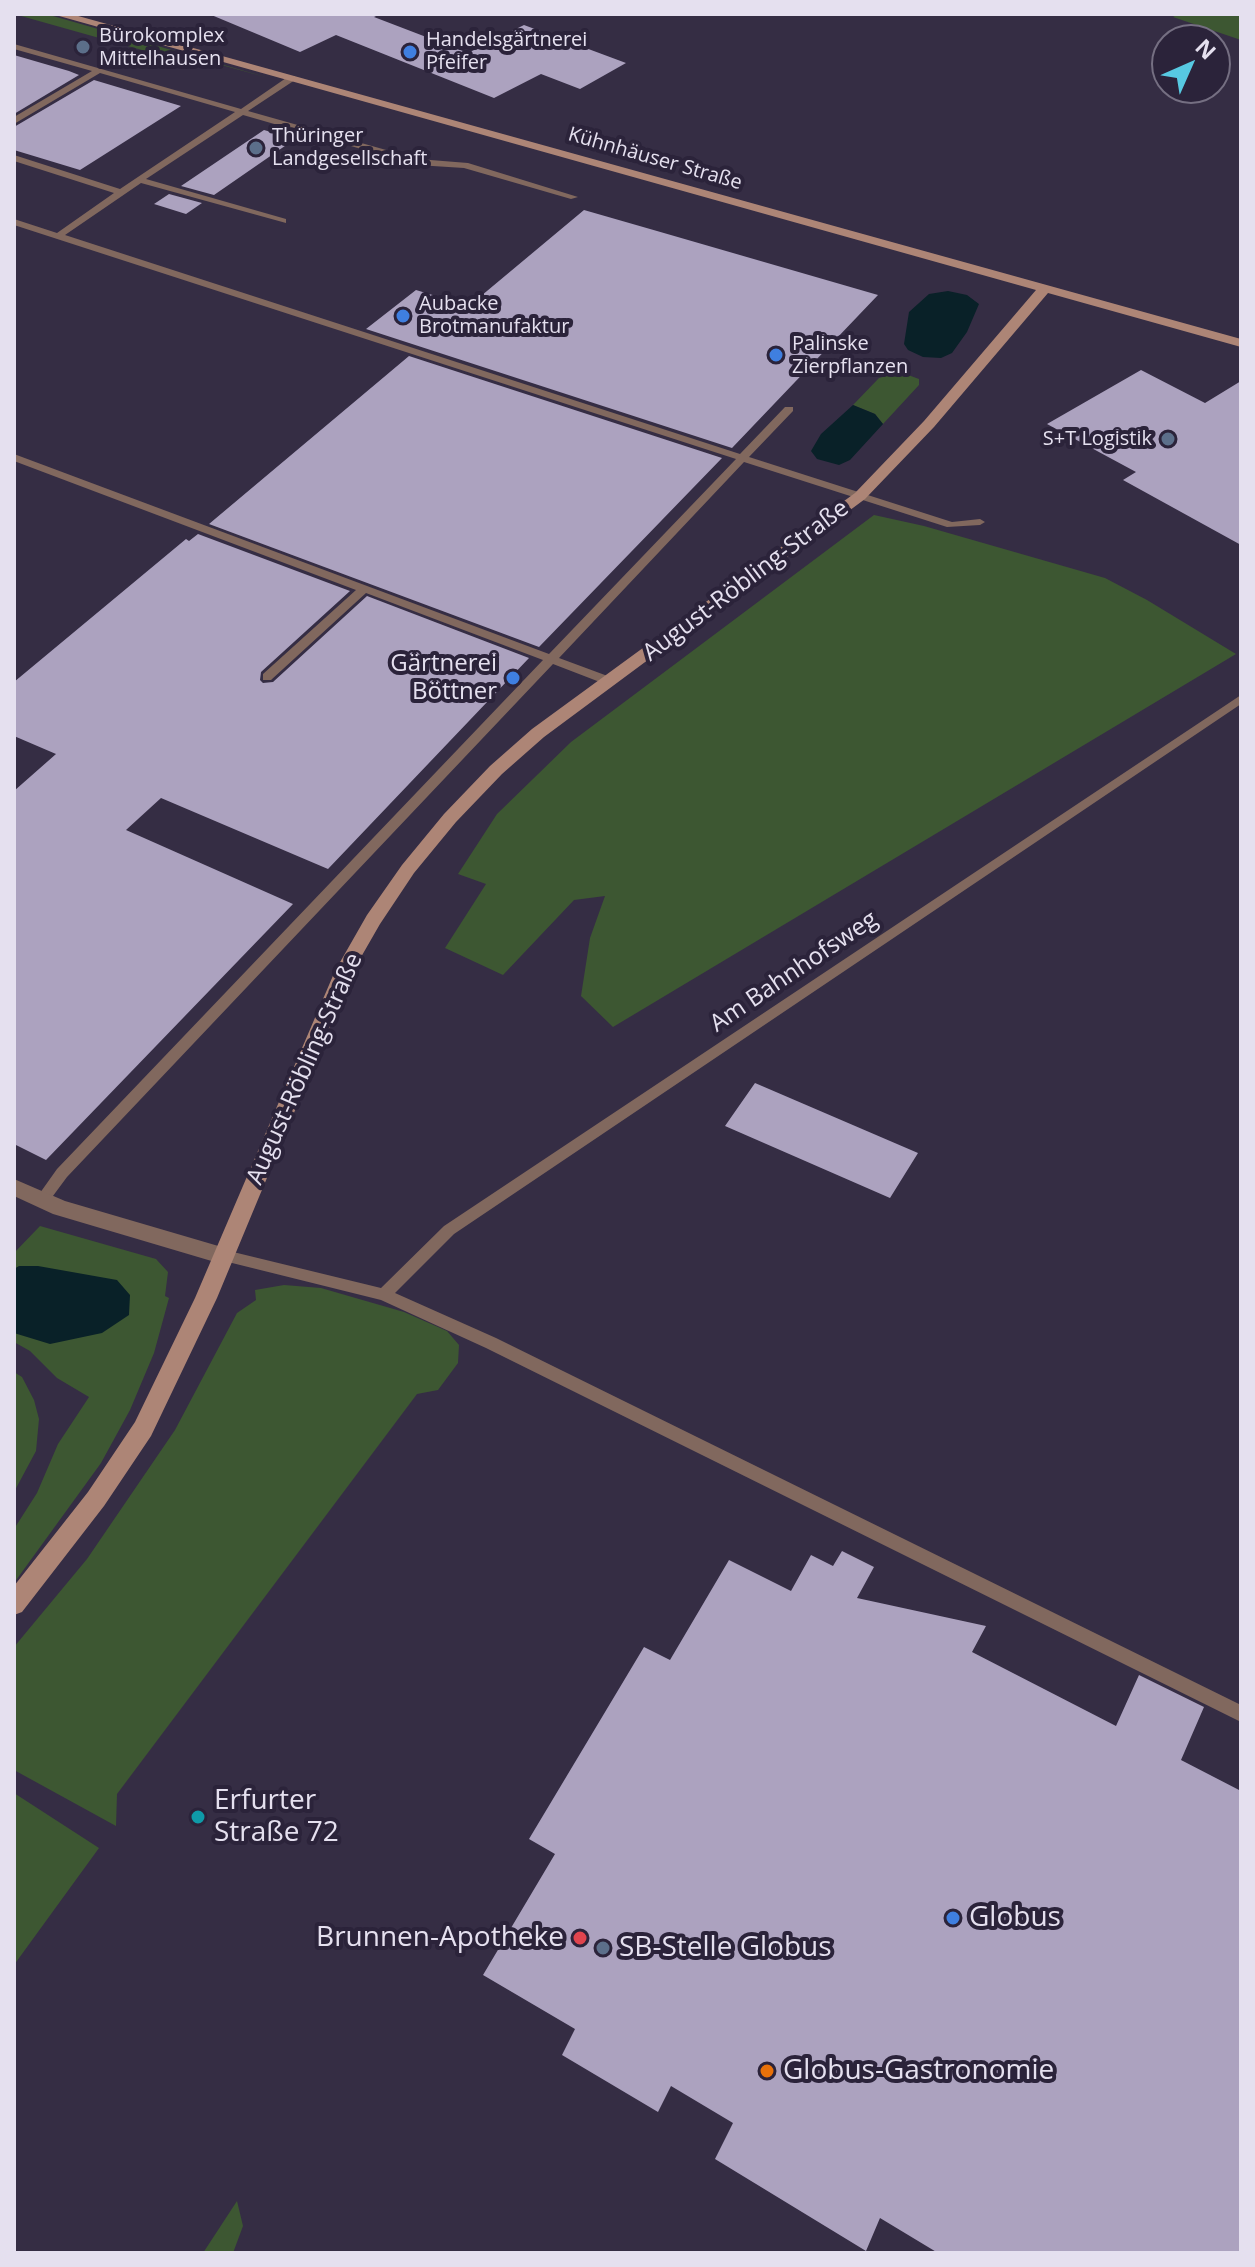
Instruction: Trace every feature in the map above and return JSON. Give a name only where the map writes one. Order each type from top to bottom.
[{"type":"street","name":"Kühnhäuser Straße","points":[[58,14],[1241,343]]},
{"type":"street","name":"August-Röbling-Straße","points":[[14,1604],[96,1499],[143,1429],[225,1256],[344,971],[373,920],[433,838],[496,770],[538,733],[860,496],[948,403],[1045,288]]},
{"type":"street","points":[[14,1187],[42,1200],[225,1256]]},
{"type":"lane","points":[[14,46],[417,162],[465,165],[574,197]]},
{"type":"lane","points":[[14,121],[100,70]]},
{"type":"lane","points":[[58,236],[292,78]]},
{"type":"lane","points":[[14,158],[121,192]]},
{"type":"lane","points":[[140,180],[283,221]]},
{"type":"lane","points":[[14,222],[951,525],[980,522]]},
{"type":"lane","points":[[42,1200],[62,1173],[789,409]]},
{"type":"lane","points":[[14,457],[609,681]]},
{"type":"lane","points":[[267,677],[365,588]]},
{"type":"lane","name":"Am Bahnhofsweg","points":[[384,1295],[449,1230],[1241,699]]},
{"type":"lane","points":[[225,1256],[384,1295],[491,1343],[1241,1714]]},
{"type":"green space","points":[[14,14],[46,14],[269,78],[181,54],[149,52]]},
{"type":"green space","points":[[1178,14],[1241,14],[1241,40],[1231,37],[1231,24],[1194,24],[1173,17]]},
{"type":"green space","points":[[900,372],[919,379],[919,385],[883,424],[875,414],[853,405],[879,378]]},
{"type":"green space","points":[[874,515],[924,526],[1105,578],[1236,654],[613,1027],[581,996],[590,938],[605,896],[574,900],[503,975],[445,948],[486,884],[458,874],[497,814],[571,742]]},
{"type":"green space","points":[[40,1226],[156,1259],[168,1272],[165,1296],[169,1298],[154,1353],[130,1410],[101,1463],[14,1583],[14,1529],[37,1493],[58,1444],[89,1397],[57,1378],[30,1351],[14,1342],[14,1253]]},
{"type":"green space","points":[[284,1285],[321,1288],[404,1312],[447,1331],[459,1345],[458,1363],[438,1390],[417,1394],[117,1794],[116,1826],[14,1770],[14,1647],[87,1559],[175,1430],[237,1313],[256,1300],[255,1290]]},
{"type":"green space","points":[[14,1372],[22,1377],[34,1400],[39,1419],[36,1451],[14,1492]]},
{"type":"green space","points":[[14,1793],[99,1848],[14,1965]]},
{"type":"green space","points":[[237,2201],[243,2226],[233,2253],[203,2253]]},
{"type":"water","points":[[948,291],[967,295],[979,304],[967,332],[952,353],[941,358],[923,357],[908,350],[904,344],[909,312],[929,294]]},
{"type":"water","points":[[853,405],[875,414],[883,424],[850,460],[839,465],[817,459],[811,451],[821,434]]},
{"type":"water","points":[[38,1266],[117,1280],[130,1295],[129,1315],[102,1333],[50,1344],[14,1333],[14,1269]]},
{"type":"building","points":[[209,14],[380,14],[374,17],[468,53],[524,25],[626,63],[580,89],[541,74],[494,98],[336,35],[300,52]]},
{"type":"building","points":[[14,55],[69,71],[79,75],[14,114]]},
{"type":"building","points":[[94,80],[181,106],[80,170],[14,150],[14,127]]},
{"type":"building","points":[[264,130],[295,139],[214,195],[181,186]]},
{"type":"building","points":[[169,194],[202,203],[186,214],[154,204]]},
{"type":"building","points":[[584,210],[878,295],[732,448],[366,329],[416,290],[469,306]]},
{"type":"building","points":[[409,356],[722,458],[539,647],[209,524]]},
{"type":"building","points":[[1141,370],[1205,403],[1241,381],[1241,545],[1123,480],[1136,472],[1047,424]]},
{"type":"building","points":[[198,534],[350,591],[261,672],[260,680],[263,683],[273,682],[367,596],[529,658],[328,869],[161,798],[126,830],[293,904],[46,1160],[14,1144],[14,791],[56,754],[14,736],[14,682],[186,539],[189,541]]},
{"type":"building","points":[[755,1083],[918,1153],[890,1198],[725,1126]]},
{"type":"building","points":[[842,1551],[874,1567],[857,1598],[986,1626],[972,1652],[1116,1726],[1139,1675],[1204,1707],[1181,1760],[1241,1791],[1241,2253],[938,2253],[880,2218],[866,2251],[715,2159],[733,2123],[671,2086],[658,2112],[562,2055],[575,2029],[483,1975],[555,1854],[529,1839],[644,1647],[670,1660],[729,1560],[791,1591],[811,1555],[833,1566]]},
{"type":"place","name":"Bürokomplex Mittelhausen","points":[[83,47]]},
{"type":"place","name":"Handelsgärtnerei Pfeifer","points":[[410,52]]},
{"type":"place","name":"Thüringer Landgesellschaft","points":[[256,148]]},
{"type":"place","name":"Aubacke Brotmanufaktur","points":[[403,316]]},
{"type":"place","name":"Palinske Zierpflanzen","points":[[776,355]]},
{"type":"place","name":"S+T Logistik","points":[[1168,439]]},
{"type":"place","name":"Gärtnerei Böttner","points":[[513,678]]},
{"type":"place","name":"Erfurter Straße 72","points":[[198,1817]]},
{"type":"place","name":"Globus","points":[[953,1918]]},
{"type":"place","name":"Brunnen-Apotheke","points":[[580,1938]]},
{"type":"place","name":"SB-Stelle Globus","points":[[603,1948]]},
{"type":"place","name":"Globus-Gastronomie","points":[[767,2071]]}]
